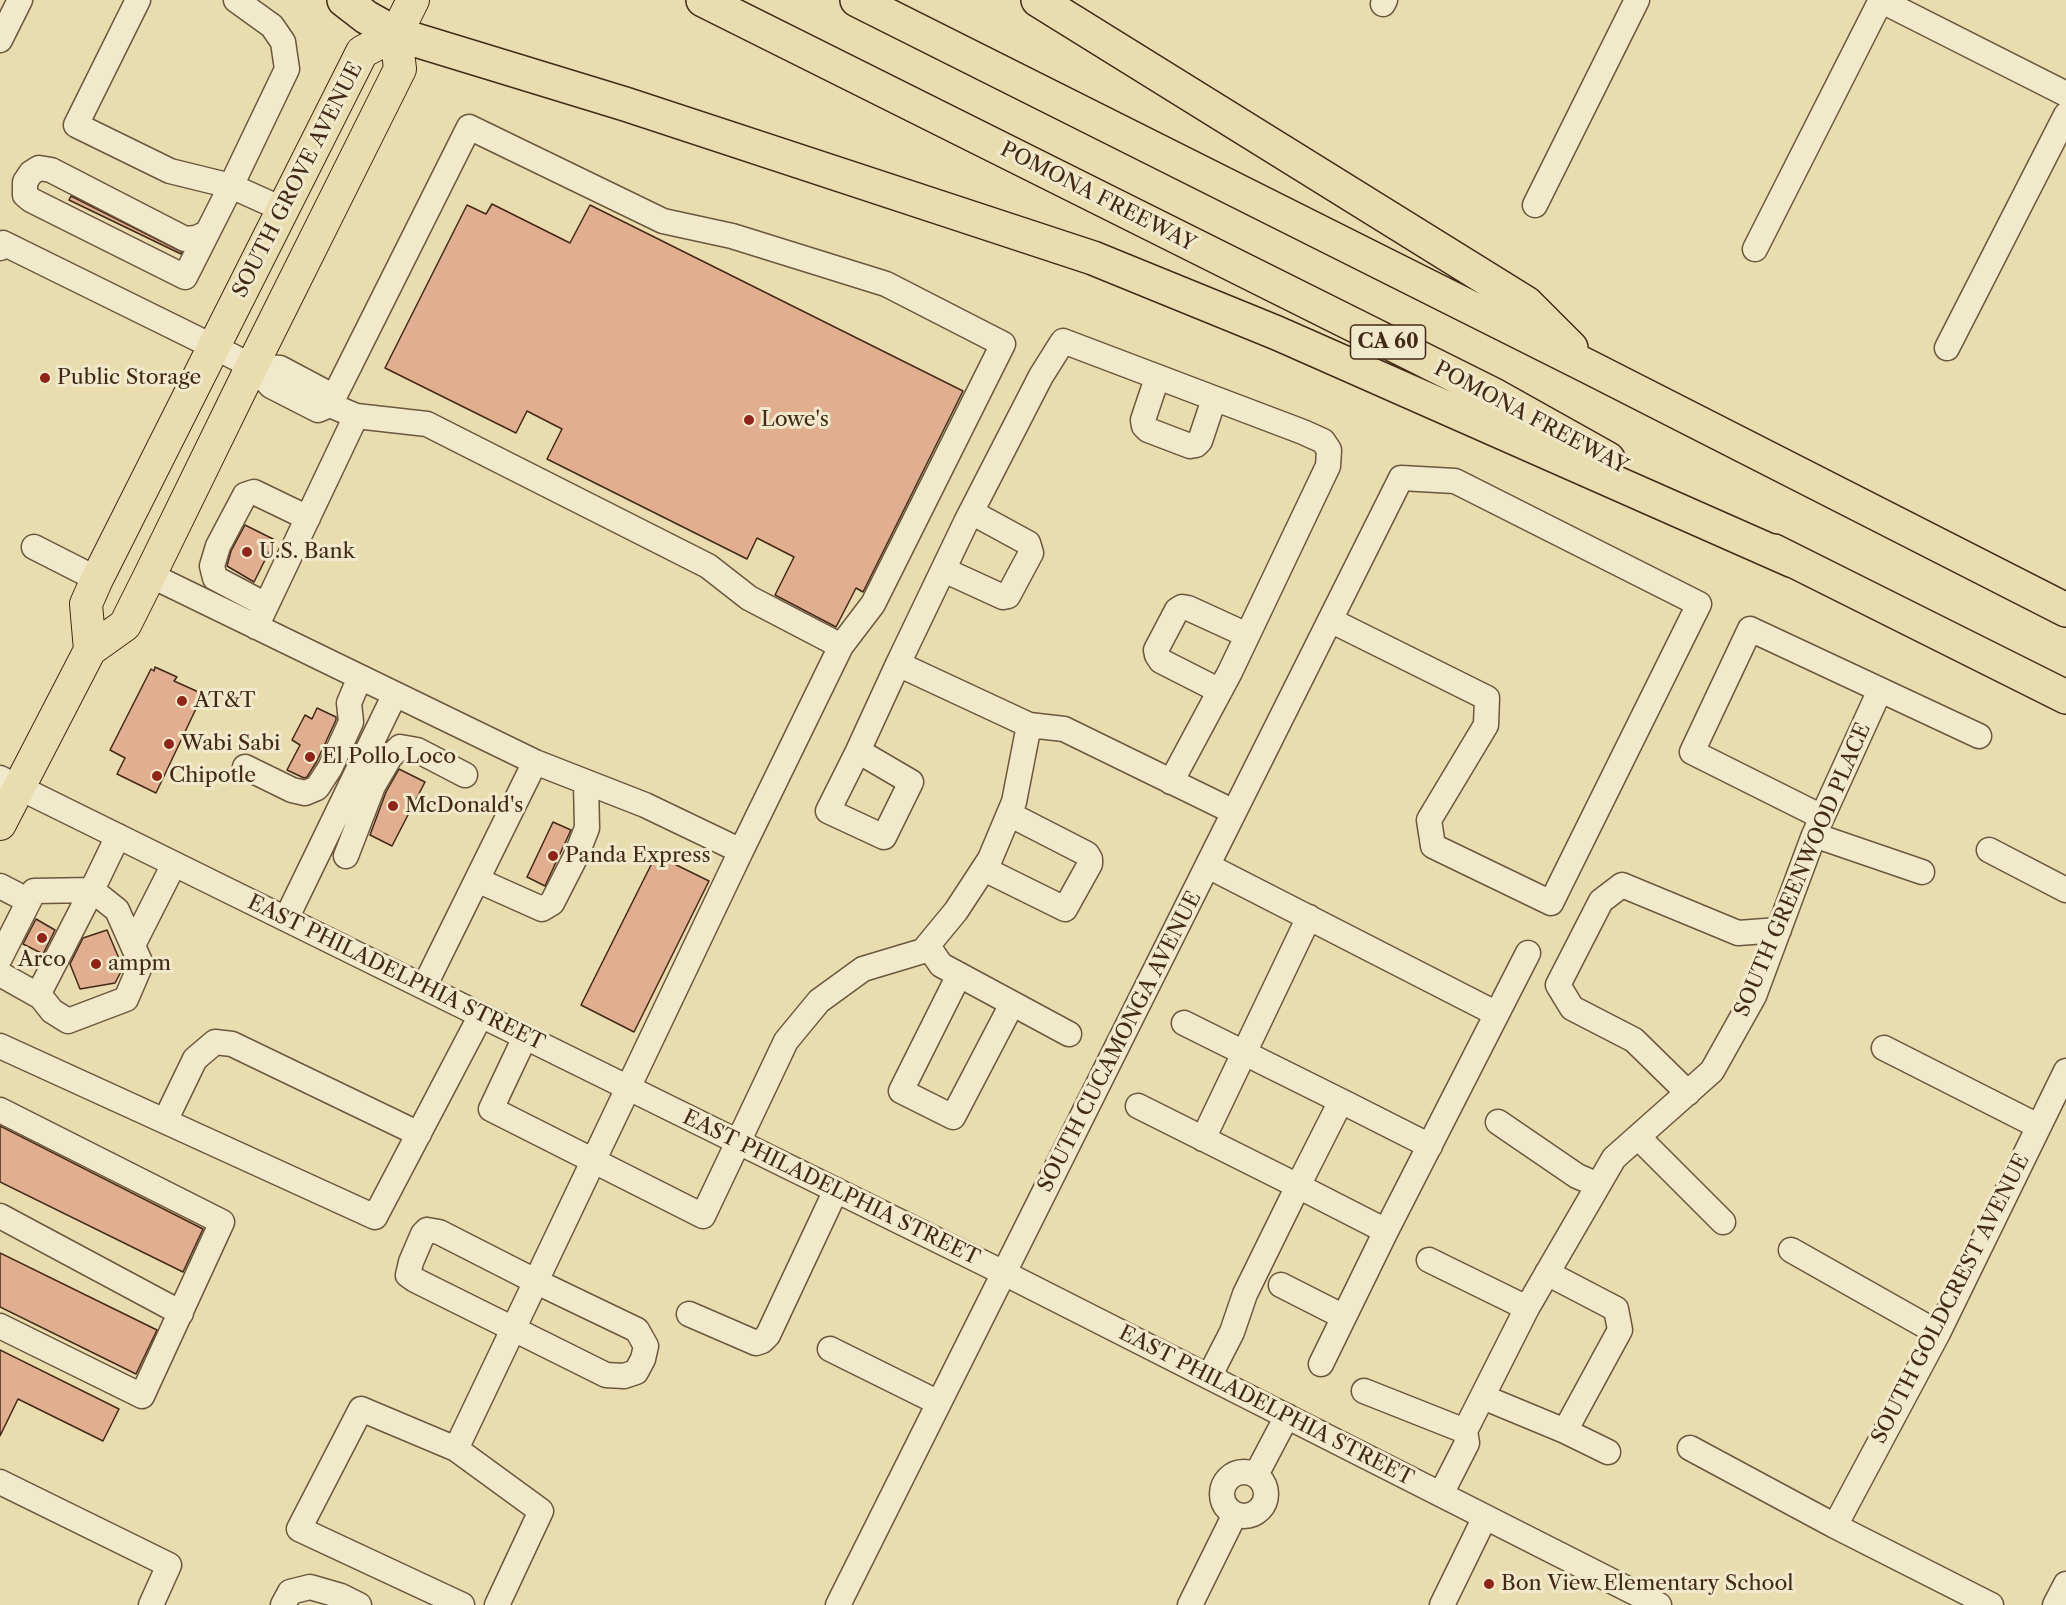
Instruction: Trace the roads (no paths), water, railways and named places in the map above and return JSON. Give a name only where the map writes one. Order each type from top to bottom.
[{"type":"highway","points":[[344,0],[396,34],[625,104],[1093,258],[1277,333],[1793,561]]},
{"type":"highway","name":"POMONA FREEWAY","points":[[703,0],[1492,394],[1793,561],[2066,697]]},
{"type":"highway","points":[[857,0],[1589,367],[2066,610]]},
{"type":"highway","points":[[1038,0],[1526,303],[1589,367]]},
{"type":"main road","points":[[396,34],[413,0]]},
{"type":"main road","name":"SOUTH GROVE AVENUE","points":[[0,824],[10,782],[90,650],[125,625],[400,69],[396,34],[362,52],[98,579],[86,604],[90,650]]},
{"type":"street","points":[[138,0],[76,126],[170,171],[231,186],[282,209]]},
{"type":"street","points":[[207,233],[196,238],[185,239],[51,170],[39,168],[31,173],[25,182],[25,195],[31,200],[185,278],[231,186],[287,69],[283,42],[272,26],[236,0]]},
{"type":"street","points":[[1535,206],[1637,0]]},
{"type":"street","points":[[1755,249],[1880,0],[2066,94]]},
{"type":"street","points":[[0,40],[14,2]]},
{"type":"street","points":[[1947,348],[2066,115]]},
{"type":"street","points":[[330,405],[469,127],[663,221],[732,236],[886,284],[1004,344],[873,604],[842,646],[741,851],[630,1089],[456,1449]]},
{"type":"street","points":[[0,248],[3,243],[252,366],[280,368],[327,393],[330,405]]},
{"type":"street","points":[[858,751],[971,512],[1041,376],[1063,341],[1303,432],[1323,441],[1329,450],[1328,466],[1220,691],[1171,782]]},
{"type":"street","points":[[1158,378],[1143,420],[1148,430],[1191,446],[1196,445],[1200,441],[1214,399]]},
{"type":"street","points":[[330,405],[356,416],[427,424],[708,566],[749,598],[842,646]]},
{"type":"street","points":[[256,627],[356,416]]},
{"type":"street","name":"SOUTH CUCAMONGA AVENUE","points":[[838,1605],[1208,866],[1234,812],[1330,620],[1401,478],[1455,481],[1699,604],[1551,903],[1433,846],[1429,820],[1486,725],[1486,699],[1330,620]]},
{"type":"street","points":[[266,605],[215,578],[212,566],[218,546],[244,495],[254,492],[308,518]]},
{"type":"street","points":[[944,570],[1003,597],[1012,593],[1031,553],[1028,543],[971,512]]},
{"type":"street","points":[[34,547],[98,579]]},
{"type":"street","points":[[150,575],[535,762],[645,805],[741,851]]},
{"type":"street","points":[[1220,691],[1161,661],[1156,655],[1156,650],[1177,610],[1182,607],[1247,635]]},
{"type":"street","points":[[1922,872],[1818,826],[1692,752],[1750,629],[1979,736]]},
{"type":"street","points":[[898,664],[1029,725],[1064,729],[1234,812]]},
{"type":"street","points":[[244,767],[292,790],[305,793],[317,788],[330,768],[351,722],[349,703],[360,677]]},
{"type":"street","name":"SOUTH GREENWOOD PLACE","points":[[1434,1491],[1455,1436],[1466,1431],[1527,1308],[1614,1158],[1712,1071],[1749,1005],[1818,826],[1880,690]]},
{"type":"street","points":[[286,919],[395,694]]},
{"type":"street","points":[[525,1037],[491,1109],[703,1216],[786,1041],[819,1001],[863,969],[923,951],[956,911],[984,869],[1014,802],[1029,725]]},
{"type":"street","points":[[346,856],[373,786],[390,757],[400,747],[417,750],[462,781]]},
{"type":"street","points":[[424,987],[535,762]]},
{"type":"street","name":"EAST PHILADELPHIA STREET","points":[[10,782],[1004,1273],[1659,1605]]},
{"type":"street","points":[[477,880],[542,909],[552,903],[576,856],[587,828],[586,783]]},
{"type":"street","points":[[984,869],[1065,909],[1090,864],[1087,854],[1009,814]]},
{"type":"street","points":[[38,995],[118,836]]},
{"type":"street","points":[[1989,850],[2066,890]]},
{"type":"street","points":[[133,945],[174,864]]},
{"type":"street","points":[[1208,866],[1497,1014]]},
{"type":"street","points":[[1688,1093],[1634,1040],[1572,1008],[1558,985],[1601,901],[1622,885],[1738,933],[1779,930]]},
{"type":"street","points":[[0,886],[28,901]]},
{"type":"street","points":[[0,958],[34,891],[92,890],[117,910],[141,964],[126,999],[69,1021],[52,1011],[38,995],[0,974]]},
{"type":"street","points":[[1203,1138],[1309,917]]},
{"type":"street","points":[[928,946],[941,965],[1069,1034]]},
{"type":"street","points":[[1321,1364],[1528,953]]},
{"type":"street","points":[[959,975],[901,1091],[954,1117],[1012,1004]]},
{"type":"street","points":[[0,1046],[375,1217],[481,1015]]},
{"type":"street","points":[[1184,1023],[1430,1146]]},
{"type":"street","points":[[165,1121],[195,1059],[215,1042],[232,1044],[418,1134]]},
{"type":"street","points":[[1884,1048],[2038,1126]]},
{"type":"street","name":"SOUTH GOLDCREST AVENUE","points":[[1835,1526],[1938,1333],[2066,1071]]},
{"type":"street","points":[[1209,1377],[1232,1332],[1245,1294],[1341,1101]]},
{"type":"street","points":[[1138,1106],[1386,1232]]},
{"type":"street","points":[[0,1110],[222,1222],[142,1396],[0,1326]]},
{"type":"street","points":[[1498,1122],[1577,1176],[1598,1185]]},
{"type":"street","points":[[1638,1137],[1723,1222]]},
{"type":"street","points":[[688,1314],[756,1343],[762,1341],[768,1335],[836,1190]]},
{"type":"street","points":[[0,1215],[181,1313]]},
{"type":"street","points":[[427,1230],[440,1232],[637,1330],[646,1346],[643,1359],[636,1372],[624,1376],[606,1374],[514,1330],[408,1275],[411,1262],[427,1230]]},
{"type":"street","points":[[1791,1251],[1938,1333]]},
{"type":"street","points":[[1429,1260],[1527,1308]]},
{"type":"street","points":[[1547,1273],[1616,1309],[1620,1330],[1565,1431]]},
{"type":"street","points":[[1281,1284],[1344,1317]]},
{"type":"street","points":[[830,1349],[939,1403]]},
{"type":"street","points":[[1364,1391],[1466,1431]]},
{"type":"street","points":[[1483,1397],[1565,1431],[1608,1452]]},
{"type":"street","points":[[462,1605],[299,1529],[361,1410],[456,1449],[541,1511],[497,1605]]},
{"type":"street","points":[[1190,1605],[1235,1514],[1252,1515],[1263,1506],[1267,1492],[1256,1474],[1287,1416]]},
{"type":"street","points":[[1690,1448],[1835,1526],[1991,1605]]},
{"type":"street","points":[[0,1482],[169,1565],[151,1605]]},
{"type":"street","points":[[1442,1605],[1485,1517]]},
{"type":"street","points":[[2055,1605],[2066,1584]]},
{"type":"street","points":[[283,1605],[290,1592],[310,1587],[341,1596],[359,1605]]},
{"type":"place","name":"Public Storage","points":[[45,378]]},
{"type":"place","name":"Lowe's","points":[[749,420]]},
{"type":"place","name":"U.S. Bank","points":[[247,552]]},
{"type":"place","name":"AT&T","points":[[182,701]]},
{"type":"place","name":"Wabi Sabi","points":[[169,744]]},
{"type":"place","name":"El Pollo Loco","points":[[310,757]]},
{"type":"place","name":"Chipotle","points":[[157,776]]},
{"type":"place","name":"McDonald's","points":[[393,806]]},
{"type":"place","name":"Panda Express","points":[[553,856]]},
{"type":"place","name":"Arco","points":[[42,938]]},
{"type":"place","name":"ampm","points":[[96,964]]},
{"type":"place","name":"Bon View Elementary School","points":[[1489,1584]]}]
